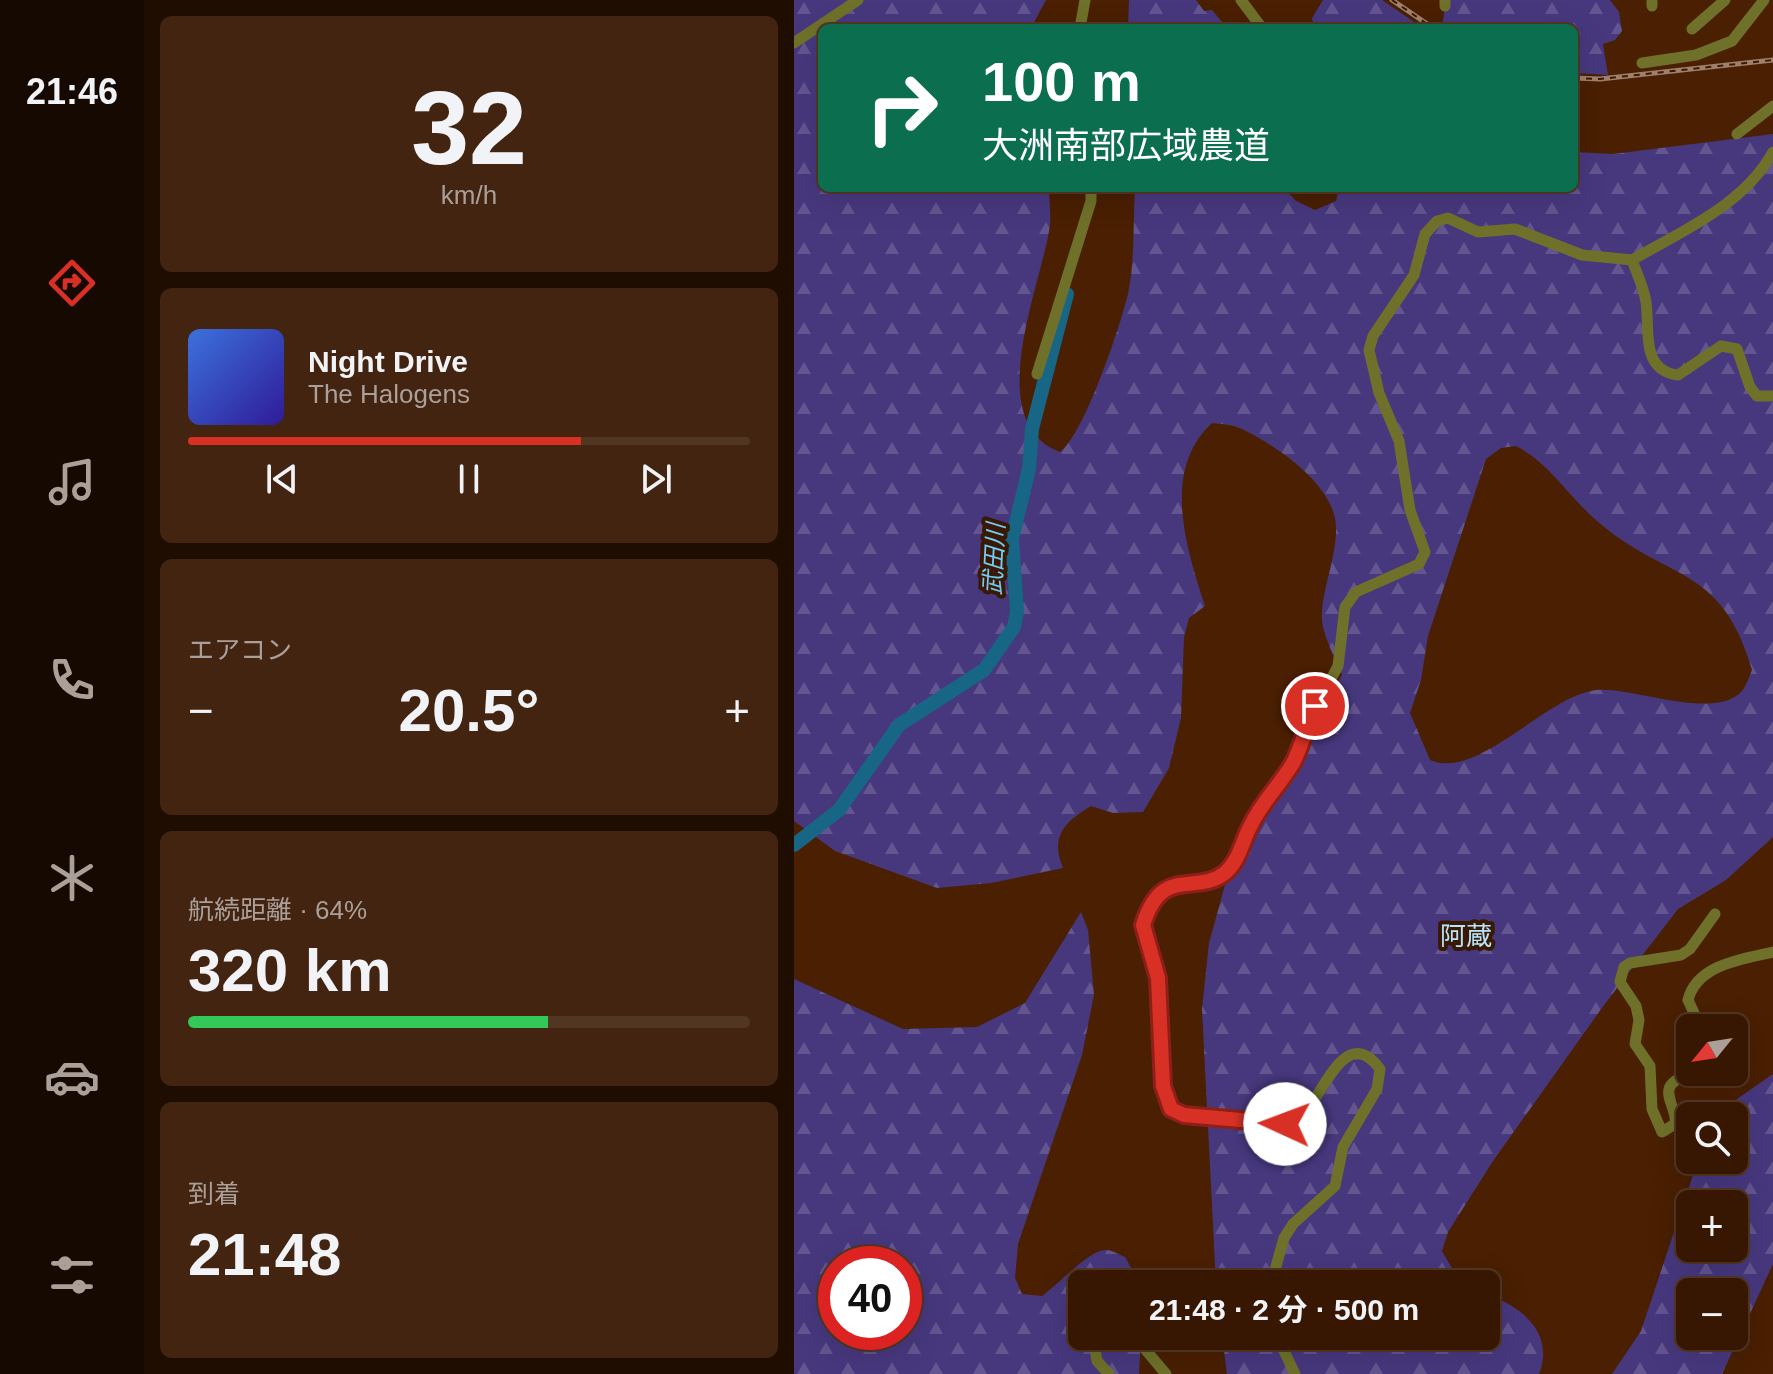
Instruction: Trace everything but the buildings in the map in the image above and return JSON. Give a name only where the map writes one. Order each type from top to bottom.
[{"type":"street","points":[[822,24],[858,0]]},
{"type":"street","points":[[1081,24],[1085,0]]},
{"type":"street","points":[[1241,0],[1259,24]]},
{"type":"street","points":[[1692,29],[1725,0]]},
{"type":"street","points":[[1642,63],[1696,55],[1732,41],[1764,0]]},
{"type":"street","points":[[794,43],[818,27]]},
{"type":"street","points":[[1737,134],[1773,106]]},
{"type":"street","points":[[1275,1270],[1281,1245],[1293,1224],[1335,1186],[1343,1147],[1377,1089],[1380,1069],[1364,1056],[1353,1054],[1342,1060],[1309,1108],[1298,1120],[1285,1124],[1184,1115],[1171,1109],[1163,1086],[1161,998],[1144,935],[1147,915],[1169,889],[1216,878],[1239,856],[1251,825],[1294,762],[1307,724],[1338,666],[1345,607],[1356,592],[1419,564],[1425,552],[1410,510],[1399,441],[1379,393],[1369,350],[1373,336],[1414,275],[1428,229],[1448,218],[1478,232],[1515,229],[1582,255],[1632,260],[1728,203],[1750,185],[1773,152]]},
{"type":"street","points":[[1037,374],[1091,201],[1091,192]]},
{"type":"street","points":[[1632,260],[1646,300],[1649,352],[1655,364],[1666,373],[1678,375],[1721,346],[1728,346],[1737,349],[1750,387],[1757,396],[1773,396]]},
{"type":"street","points":[[1676,1081],[1669,1091],[1677,1116],[1675,1124],[1662,1132],[1652,1109],[1650,1066],[1635,1044],[1639,1020],[1636,1006],[1620,982],[1624,967],[1630,963],[1681,955],[1715,914]]},
{"type":"street","points":[[1694,1014],[1688,1000],[1696,982],[1731,963],[1773,952]]},
{"type":"street","points":[[1095,1350],[1097,1361],[1109,1374]]},
{"type":"street","points":[[1146,1350],[1166,1374]]},
{"type":"street","points":[[1284,1350],[1295,1374]]},
{"type":"green space","points":[[794,0],[1046,0],[1033,24],[818,24],[818,192],[1049,192],[1050,225],[1022,349],[1020,383],[1024,412],[1036,436],[1060,452],[1080,425],[1090,403],[1124,310],[1132,268],[1135,192],[1288,192],[1296,201],[1315,210],[1336,201],[1338,192],[1578,192],[1578,152],[1613,154],[1773,134],[1773,837],[1726,880],[1678,909],[1604,1005],[1493,1161],[1448,1232],[1442,1251],[1453,1270],[1215,1270],[1202,1009],[1209,943],[1228,874],[1278,793],[1299,768],[1315,719],[1342,675],[1322,618],[1336,538],[1333,511],[1315,482],[1287,456],[1239,428],[1212,423],[1196,442],[1187,463],[1182,486],[1185,535],[1205,606],[1189,618],[1184,637],[1181,718],[1169,768],[1143,812],[1113,813],[1091,806],[1073,818],[1059,839],[1059,857],[1063,868],[991,883],[937,888],[835,851],[794,821]],"holes":[[[1516,446],[1548,470],[1586,511],[1621,540],[1688,578],[1725,610],[1739,635],[1752,670],[1746,685],[1728,700],[1711,703],[1596,690],[1556,706],[1469,759],[1449,763],[1430,760],[1410,713],[1421,680],[1428,636],[1486,459],[1501,448]]]},
{"type":"green space","points":[[1129,0],[1196,0],[1204,11],[1212,10],[1224,24],[1128,24]]},
{"type":"green space","points":[[1323,0],[1382,0],[1417,24],[1313,24],[1312,18]]},
{"type":"green space","points":[[1446,0],[1610,0],[1619,12],[1622,31],[1615,40],[1603,44],[1608,75],[1578,73],[1578,24],[1443,24]]},
{"type":"green space","points":[[1081,912],[1088,930],[1094,995],[1082,1055],[1018,1244],[1015,1278],[1022,1294],[1042,1296],[1068,1274],[1068,1350],[1140,1350],[1139,1374],[794,1374],[794,979],[903,1029],[977,1027],[1025,1003]]},
{"type":"green space","points":[[1773,1074],[1773,1264],[1748,1318],[1748,1278],[1676,1278],[1676,1350],[1733,1350],[1722,1374],[1612,1374],[1641,1331],[1676,1226],[1676,1262],[1748,1262],[1748,1190],[1688,1190],[1693,1174],[1748,1174],[1748,1102],[1733,1102]]},
{"type":"green space","points":[[1108,1250],[1125,1257],[1132,1270],[1072,1270],[1099,1251]]},
{"type":"green space","points":[[1500,1300],[1532,1323],[1543,1346],[1539,1374],[1227,1374],[1224,1350],[1500,1350]]},
{"type":"waterway","name":"武田川","points":[[794,845],[839,810],[899,725],[984,670],[1014,627],[1017,611],[1012,539],[1029,469],[1032,429],[1067,294]]},
{"type":"railway","points":[[1392,0],[1427,24]]},
{"type":"railway","points":[[1578,78],[1600,79],[1773,60]]},
{"type":"district","name":"阿蔵","points":[[1466,936]]},
{"type":"route","points":[[1285,1124],[1241,1123],[1184,1115],[1171,1109],[1166,1102],[1161,998],[1143,925],[1162,893],[1176,884],[1216,878],[1226,872],[1239,856],[1263,804],[1294,762],[1315,706]]}]
